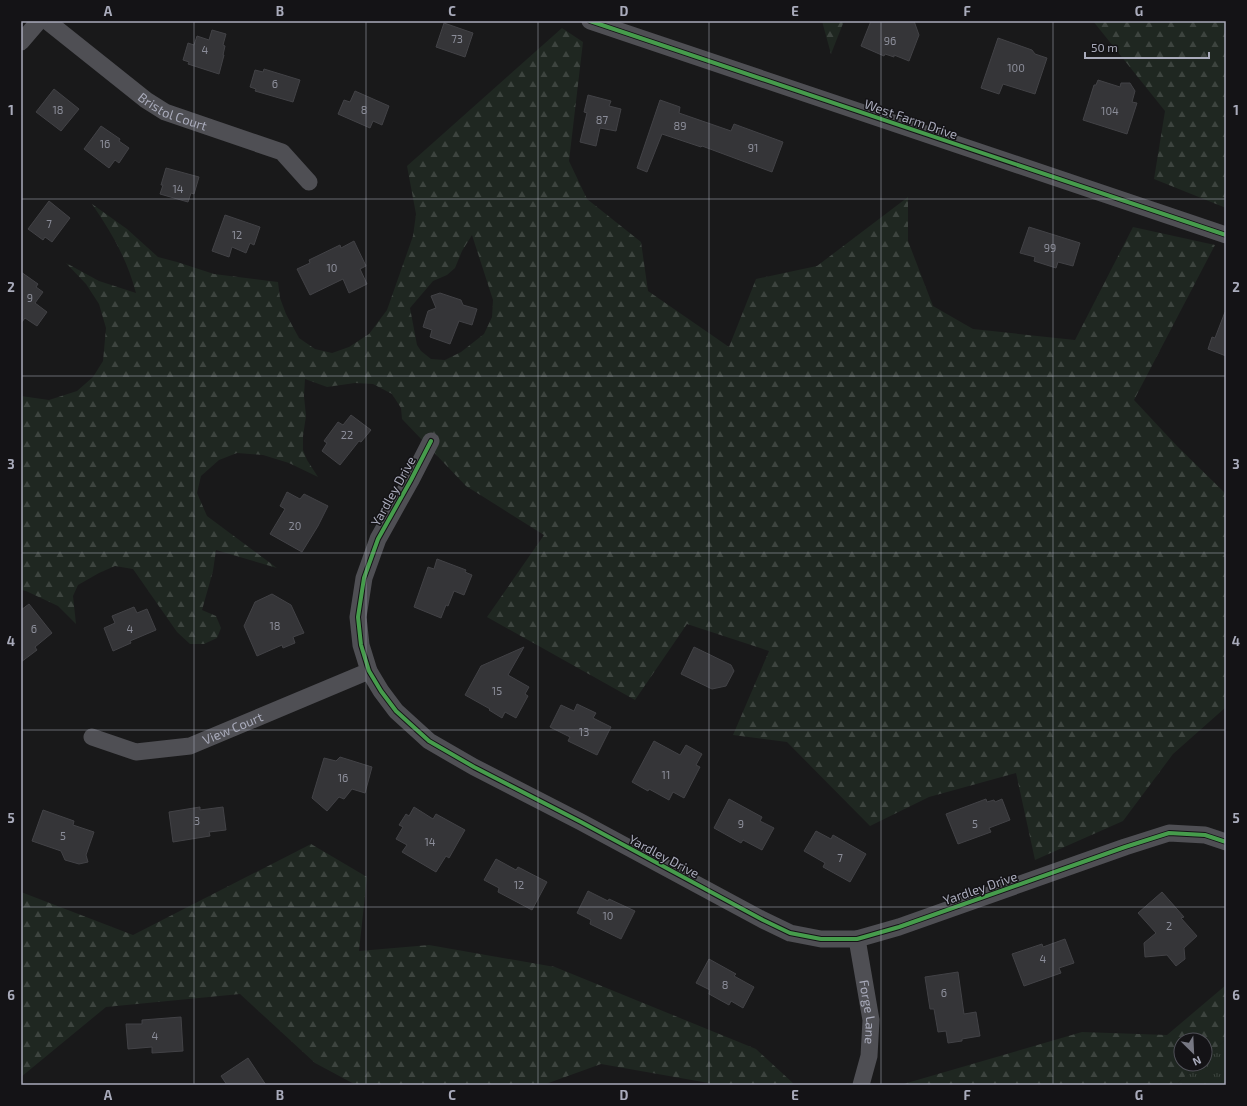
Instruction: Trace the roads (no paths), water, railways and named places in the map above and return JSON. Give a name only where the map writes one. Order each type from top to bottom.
[{"type":"street","points":[[21,42],[39,21]]},
{"type":"street","name":"Bristol Court","points":[[47,21],[146,100],[165,112],[282,152],[309,182]]},
{"type":"street","name":"West Farm Drive","points":[[590,21],[1226,235]]},
{"type":"street","name":"Yardley Drive","points":[[431,441],[378,539],[364,578],[358,617],[361,645],[369,671],[381,692],[396,711],[429,741],[474,767],[790,933],[821,939],[857,939],[899,927],[1125,847],[1169,834],[1205,835],[1226,842]]},
{"type":"street","name":"View Court","points":[[92,737],[136,752],[190,746],[369,671]]},
{"type":"street","name":"Forge Lane","points":[[857,939],[871,1020],[869,1056],[861,1085]]}]
